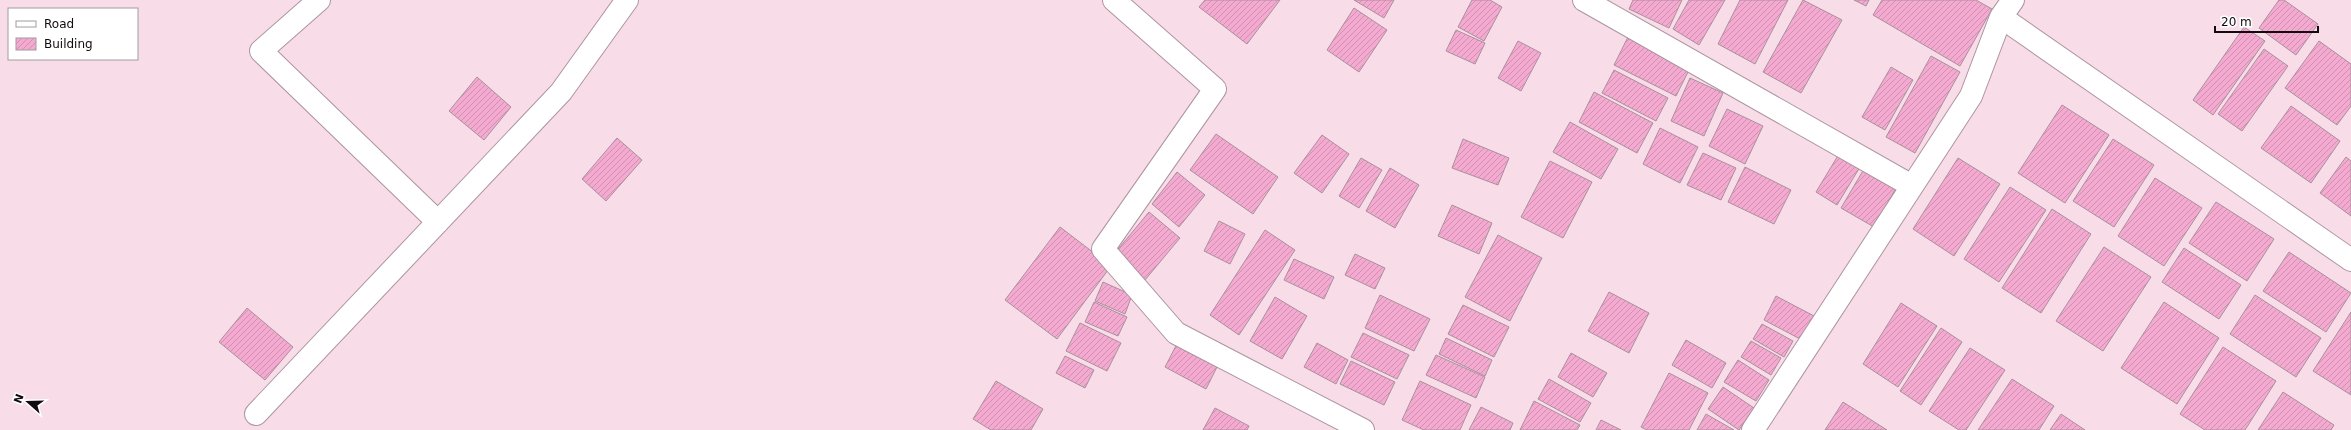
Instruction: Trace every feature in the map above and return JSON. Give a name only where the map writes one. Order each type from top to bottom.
[{"type":"street","points":[[319,0],[261,51],[438,222]]},
{"type":"street","points":[[256,414],[561,92],[627,0]]},
{"type":"street","points":[[1114,0],[1215,89],[1103,249],[1176,332],[1362,430]]},
{"type":"street","points":[[1584,0],[1912,186]]},
{"type":"street","points":[[1753,430],[1971,96],[2001,18],[2013,0]]},
{"type":"street","points":[[2001,18],[2351,260]]},
{"type":"building","points":[[1205,0],[1280,0],[1247,44],[1199,7]]},
{"type":"building","points":[[1354,0],[1394,0],[1384,18]]},
{"type":"building","points":[[1472,0],[1490,0],[1502,7],[1484,41],[1458,27]]},
{"type":"building","points":[[1633,0],[1682,0],[1669,28],[1629,9]]},
{"type":"building","points":[[1689,0],[1725,0],[1699,45],[1673,29]]},
{"type":"building","points":[[1740,0],[1788,0],[1755,64],[1718,44]]},
{"type":"building","points":[[1803,0],[1842,20],[1801,93],[1763,72]]},
{"type":"building","points":[[1854,0],[1869,0],[1866,6]]},
{"type":"building","points":[[1882,0],[1976,0],[1992,9],[1960,66],[1873,15]]},
{"type":"building","points":[[2279,0],[2284,0],[2318,24],[2296,55],[2259,28]]},
{"type":"building","points":[[1354,8],[1387,30],[1359,72],[1327,50]]},
{"type":"building","points":[[2244,27],[2265,41],[2213,115],[2193,100]]},
{"type":"building","points":[[1456,30],[1485,43],[1475,64],[1446,51]]},
{"type":"building","points":[[1628,37],[1690,68],[1676,96],[1614,65]]},
{"type":"building","points":[[1518,41],[1541,53],[1521,91],[1498,78]]},
{"type":"building","points":[[2319,41],[2351,64],[2351,106],[2337,125],[2285,88]]},
{"type":"building","points":[[2264,49],[2288,66],[2242,131],[2218,114]]},
{"type":"building","points":[[1931,56],[1960,72],[1915,153],[1886,137]]},
{"type":"building","points":[[1891,67],[1913,80],[1885,130],[1862,117]]},
{"type":"building","points":[[1614,70],[1668,98],[1656,121],[1602,93]]},
{"type":"building","points":[[477,77],[511,107],[484,140],[449,111]]},
{"type":"building","points":[[1690,78],[1723,93],[1704,136],[1671,121]]},
{"type":"building","points":[[1594,92],[1653,123],[1637,153],[1579,122]]},
{"type":"building","points":[[2062,105],[2109,135],[2065,203],[2018,173]]},
{"type":"building","points":[[2291,106],[2340,141],[2311,183],[2261,148]]},
{"type":"building","points":[[1727,109],[1763,126],[1745,164],[1709,146]]},
{"type":"building","points":[[1570,122],[1618,149],[1601,179],[1553,152]]},
{"type":"building","points":[[1660,128],[1698,147],[1680,183],[1643,164]]},
{"type":"building","points":[[1216,134],[1278,177],[1253,214],[1190,170]]},
{"type":"building","points":[[1322,135],[1349,154],[1322,193],[1294,173]]},
{"type":"building","points":[[617,138],[642,160],[606,201],[582,179]]},
{"type":"building","points":[[1463,139],[1509,158],[1498,185],[1452,168]]},
{"type":"building","points":[[2113,139],[2154,165],[2114,227],[2073,201]]},
{"type":"building","points":[[1703,153],[1736,168],[1721,200],[1687,185]]},
{"type":"building","points":[[1839,154],[1860,167],[1837,205],[1816,192]]},
{"type":"building","points":[[2346,157],[2351,161],[2351,216],[2320,193]]},
{"type":"building","points":[[1361,158],[1382,170],[1359,208],[1339,196]]},
{"type":"building","points":[[1958,158],[2000,184],[1954,256],[1913,229]]},
{"type":"building","points":[[1550,161],[1592,182],[1563,238],[1521,217]]},
{"type":"building","points":[[1745,167],[1791,190],[1774,224],[1728,202]]},
{"type":"building","points":[[1390,168],[1419,185],[1395,228],[1366,211]]},
{"type":"building","points":[[1864,169],[1896,188],[1874,227],[1841,208]]},
{"type":"building","points":[[1177,172],[1205,195],[1179,227],[1152,204]]},
{"type":"building","points":[[2155,178],[2202,208],[2164,266],[2118,236]]},
{"type":"building","points":[[2010,187],[2046,210],[1999,282],[1964,259]]},
{"type":"building","points":[[2216,202],[2274,239],[2247,281],[2189,243]]},
{"type":"building","points":[[1452,205],[1492,223],[1479,254],[1438,236]]},
{"type":"building","points":[[2052,209],[2091,234],[2041,313],[2002,288]]},
{"type":"building","points":[[1149,212],[1180,238],[1145,280],[1114,254]]},
{"type":"building","points":[[1219,221],[1245,234],[1230,264],[1204,251]]},
{"type":"building","points":[[1060,227],[1111,266],[1057,339],[1005,300]]},
{"type":"building","points":[[1265,230],[1295,250],[1239,335],[1210,315]]},
{"type":"building","points":[[1498,235],[1542,258],[1510,321],[1465,297]]},
{"type":"building","points":[[2104,247],[2151,277],[2103,351],[2056,321]]},
{"type":"building","points":[[2184,248],[2241,285],[2219,319],[2162,282]]},
{"type":"building","points":[[2289,252],[2351,293],[2326,332],[2263,291]]},
{"type":"building","points":[[1355,254],[1385,268],[1375,289],[1345,275]]},
{"type":"building","points":[[1294,259],[1334,277],[1324,299],[1284,280]]},
{"type":"building","points":[[1103,282],[1132,295],[1125,314],[1095,301]]},
{"type":"building","points":[[1609,292],[1649,313],[1629,353],[1588,331]]},
{"type":"building","points":[[1380,295],[1430,319],[1414,351],[1365,328]]},
{"type":"building","points":[[2255,295],[2321,338],[2296,377],[2230,334]]},
{"type":"building","points":[[1776,296],[1816,317],[1804,341],[1764,320]]},
{"type":"building","points":[[1275,297],[1307,316],[1282,359],[1250,341]]},
{"type":"building","points":[[1094,302],[1127,317],[1118,336],[1085,322]]},
{"type":"building","points":[[2164,302],[2219,338],[2177,404],[2121,368]]},
{"type":"building","points":[[1901,303],[1937,326],[1898,387],[1863,364]]},
{"type":"building","points":[[1463,305],[1509,327],[1494,357],[1448,334]]},
{"type":"building","points":[[247,308],[293,347],[265,380],[219,342]]},
{"type":"building","points":[[2351,312],[2351,395],[2313,371]]},
{"type":"building","points":[[1080,323],[1121,343],[1107,371],[1066,351]]},
{"type":"building","points":[[1762,324],[1793,341],[1784,357],[1753,339]]},
{"type":"building","points":[[1941,328],[1962,342],[1921,405],[1900,391]]},
{"type":"building","points":[[1363,333],[1409,355],[1397,379],[1351,357]]},
{"type":"building","points":[[1446,338],[1492,360],[1485,376],[1439,354]]},
{"type":"building","points":[[1179,340],[1220,361],[1206,389],[1165,367]]},
{"type":"building","points":[[1686,340],[1726,363],[1712,388],[1672,365]]},
{"type":"building","points":[[1751,341],[1781,358],[1771,375],[1741,357]]},
{"type":"building","points":[[1317,343],[1348,360],[1336,384],[1304,367]]},
{"type":"building","points":[[2223,347],[2276,381],[2245,430],[2205,430],[2180,414]]},
{"type":"building","points":[[1970,348],[2005,370],[1966,430],[1959,430],[1929,411]]},
{"type":"building","points":[[1571,353],[1607,373],[1593,397],[1558,377]]},
{"type":"building","points":[[1436,355],[1485,377],[1476,398],[1426,375]]},
{"type":"building","points":[[1065,356],[1094,370],[1085,388],[1056,373]]},
{"type":"building","points":[[1738,360],[1769,380],[1756,401],[1724,382]]},
{"type":"building","points":[[1351,361],[1395,382],[1384,405],[1340,384]]},
{"type":"building","points":[[1669,373],[1708,393],[1689,430],[1647,430],[1641,427]]},
{"type":"building","points":[[1549,379],[1591,403],[1580,422],[1538,399]]},
{"type":"building","points":[[2012,379],[2054,406],[2039,430],[1978,430]]},
{"type":"building","points":[[996,381],[1043,409],[1031,430],[991,430],[973,419]]},
{"type":"building","points":[[1420,381],[1471,405],[1460,430],[1424,430],[1402,420]]},
{"type":"building","points":[[1723,387],[1754,408],[1739,430],[1708,409]]},
{"type":"building","points":[[2283,392],[2334,425],[2331,430],[2258,430]]},
{"type":"building","points":[[1534,401],[1580,425],[1577,430],[1520,430]]},
{"type":"building","points":[[1843,402],[1887,430],[1825,430]]},
{"type":"building","points":[[1481,407],[1513,423],[1510,430],[1469,430]]},
{"type":"building","points":[[1215,408],[1249,426],[1247,430],[1203,430]]},
{"type":"building","points":[[1706,414],[1734,430],[1697,430]]},
{"type":"building","points":[[2061,414],[2085,430],[2050,430]]},
{"type":"building","points":[[1601,420],[1621,430],[1596,430]]}]
